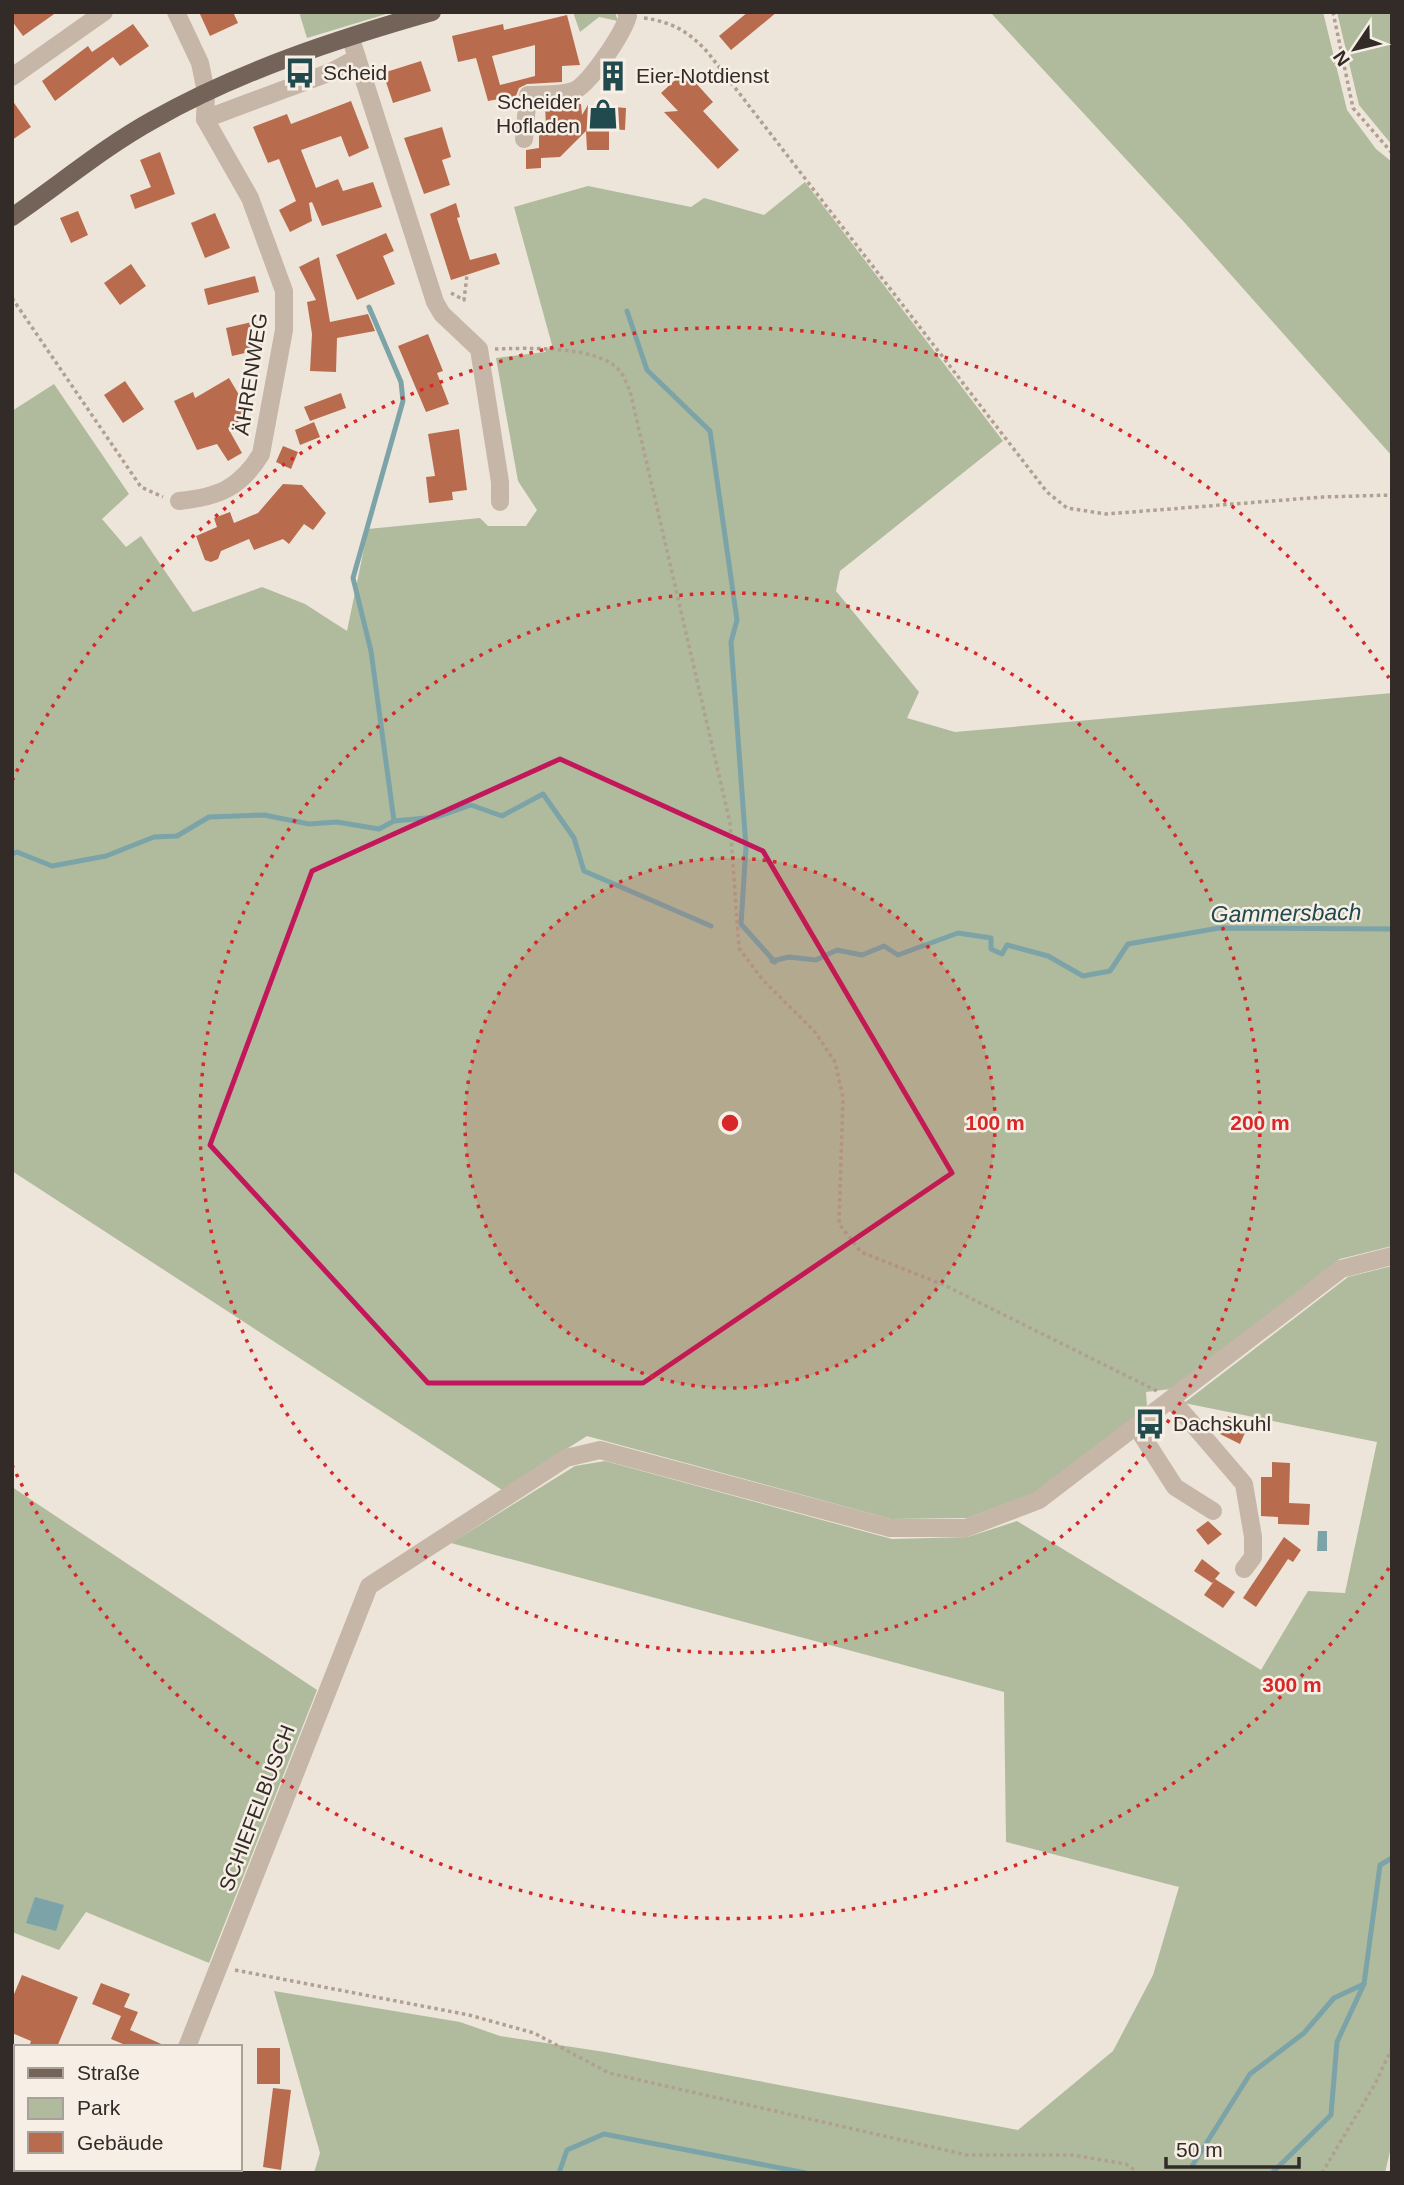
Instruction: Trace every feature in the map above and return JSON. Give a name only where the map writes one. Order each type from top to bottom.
[{"type":"main road","points":[[12,217],[131,134],[206,92],[293,57],[432,12]]},
{"type":"street","points":[[12,76],[104,12]]},
{"type":"street","points":[[176,12],[200,63],[206,92],[205,119],[331,72],[357,58]]},
{"type":"street","points":[[524,139],[528,95],[573,91],[583,84],[624,29],[627,14]]},
{"type":"street","points":[[351,38],[426,278],[442,314],[479,349],[498,469],[500,502]]},
{"type":"street","name":"ÄHRENWEG","points":[[179,501],[214,497],[250,472],[261,454],[285,330],[284,291],[250,198],[205,119]]},
{"type":"street","points":[[1213,1511],[1175,1487],[1136,1426],[1341,1269],[1392,1256]]},
{"type":"street","points":[[1172,1400],[1244,1484],[1253,1537],[1253,1557],[1244,1569]]},
{"type":"street","name":"SCHIEFELBUSCH","points":[[188,2045],[369,1586],[566,1458],[584,1452],[600,1450],[890,1528],[966,1528],[1039,1500],[1136,1426]]},
{"type":"path","points":[[1333,12],[1353,108],[1392,153]]},
{"type":"path","points":[[627,14],[677,26],[692,35],[783,146],[1047,492],[1067,508],[1106,514],[1323,497],[1392,495]]},
{"type":"path","points":[[426,278],[462,300],[467,275]]},
{"type":"path","points":[[12,298],[141,487],[156,495],[179,501]]},
{"type":"path","points":[[479,349],[548,348],[605,359],[620,370],[630,391],[730,823],[739,948],[762,979],[815,1032],[835,1062],[843,1097],[839,1224],[862,1252],[944,1285],[1172,1400]]},
{"type":"path","points":[[219,1967],[469,2015],[534,2033],[609,2073],[967,2155],[1072,2155],[1126,2164],[1138,2173]]},
{"type":"path","points":[[1322,2173],[1375,2084],[1392,2048]]},
{"type":"highlighted area","points":[[560,759],[763,851],[952,1173],[643,1383],[428,1383],[210,1145],[312,871]]},
{"type":"green space","points":[[299,12],[393,12],[307,38]]},
{"type":"green space","points":[[573,12],[615,12],[618,21],[599,17],[580,32]]},
{"type":"green space","points":[[990,12],[1323,12],[1347,110],[1376,149],[1392,162],[1392,456],[1184,222]]},
{"type":"green space","points":[[1337,12],[1392,12],[1392,145],[1359,105]]},
{"type":"green space","points":[[805,182],[1003,441],[840,571],[836,591],[919,692],[907,718],[955,732],[1392,693],[1392,1246],[1340,1259],[1171,1389],[1146,1392],[1147,1407],[1034,1493],[967,1518],[891,1519],[587,1436],[502,1490],[12,1171],[12,411],[54,384],[129,494],[102,519],[126,547],[141,536],[193,612],[262,587],[305,604],[347,631],[368,529],[480,518],[488,526],[526,526],[537,510],[518,481],[496,358],[545,352],[552,345],[514,207],[588,186],[691,207],[704,198],[764,215]]},
{"type":"green space","points":[[1392,1266],[1392,2143],[1385,2173],[314,2173],[320,2153],[274,1991],[460,2022],[500,2036],[605,2052],[1018,2130],[1113,2051],[1153,1975],[1179,1887],[1006,1842],[1004,1692],[451,1543],[575,1466],[605,1461],[892,1539],[968,1537],[1017,1521],[1261,1670],[1308,1591],[1345,1593],[1377,1442],[1184,1403],[1348,1277]]},
{"type":"green space","points":[[12,1487],[317,1690],[209,1963],[86,1912],[59,1950],[12,1932]]},
{"type":"green space","points":[[235,2171],[237,2173],[107,2173]]},
{"type":"water","points":[[1318,1531],[1327,1531],[1327,1551],[1317,1551]]},
{"type":"water","points":[[35,1897],[64,1905],[56,1931],[26,1923]]},
{"type":"building","points":[[12,12],[57,12],[23,36],[12,21]]},
{"type":"building","points":[[199,12],[233,12],[238,23],[210,36]]},
{"type":"building","points":[[748,12],[777,12],[731,50],[719,36]]},
{"type":"building","points":[[567,15],[580,65],[562,66],[562,82],[527,84],[519,88],[516,96],[488,101],[476,58],[458,62],[452,36],[503,24],[504,30]],"holes":[[[535,45],[535,76],[500,85],[492,56]]]},
{"type":"building","points":[[133,24],[149,46],[120,66],[113,57],[55,101],[42,81],[88,46],[92,52]]},
{"type":"building","points":[[421,61],[431,91],[393,103],[383,73]]},
{"type":"building","points":[[685,71],[713,102],[703,111],[739,150],[718,169],[664,112],[678,111],[661,93]]},
{"type":"building","points":[[12,100],[31,127],[12,140]]},
{"type":"building","points":[[351,101],[369,148],[349,157],[341,136],[301,150],[316,188],[338,179],[343,191],[373,182],[382,207],[322,226],[312,202],[309,203],[312,221],[290,232],[279,210],[296,201],[279,159],[268,163],[253,127],[287,114],[291,124]]},
{"type":"building","points":[[581,104],[582,115],[588,105],[626,108],[625,130],[609,129],[609,150],[587,150],[586,131],[560,157],[541,158],[541,168],[526,169],[526,150],[539,148],[539,126],[546,126],[545,106]]},
{"type":"building","points":[[442,127],[451,157],[442,160],[450,185],[424,194],[404,138]]},
{"type":"building","points":[[160,152],[175,194],[135,209],[130,195],[151,187],[140,160]]},
{"type":"building","points":[[456,203],[460,217],[457,218],[470,260],[496,253],[500,264],[451,280],[430,214]]},
{"type":"building","points":[[78,211],[88,235],[71,243],[60,218]]},
{"type":"building","points":[[215,213],[230,248],[205,258],[191,223]]},
{"type":"building","points":[[386,233],[394,251],[383,256],[395,284],[357,300],[336,255]]},
{"type":"building","points":[[319,257],[330,322],[368,314],[375,331],[337,338],[336,372],[310,371],[312,334],[307,302],[316,300],[299,267]]},
{"type":"building","points":[[131,264],[146,286],[120,305],[104,283]]},
{"type":"building","points":[[255,276],[259,292],[208,305],[204,289]]},
{"type":"building","points":[[256,321],[263,349],[232,356],[226,328]]},
{"type":"building","points":[[428,334],[443,371],[437,373],[449,404],[426,412],[398,346]]},
{"type":"building","points":[[229,378],[248,410],[243,413],[246,417],[228,428],[242,453],[228,461],[217,444],[197,450],[174,401],[193,392],[195,398]]},
{"type":"building","points":[[125,381],[144,409],[123,423],[104,395]]},
{"type":"building","points":[[341,393],[346,408],[310,421],[304,407]]},
{"type":"building","points":[[314,422],[320,437],[300,445],[295,430]]},
{"type":"building","points":[[459,429],[467,490],[452,492],[453,500],[429,503],[426,477],[435,476],[428,434]]},
{"type":"building","points":[[283,446],[298,452],[291,469],[276,462]]},
{"type":"building","points":[[283,484],[302,485],[326,513],[313,530],[304,524],[289,544],[283,539],[254,550],[249,539],[221,551],[218,559],[211,562],[205,560],[196,536],[217,527],[214,518],[230,512],[234,523],[258,513]]},
{"type":"building","points":[[1228,1416],[1248,1426],[1240,1444],[1220,1434]]},
{"type":"building","points":[[1272,1462],[1290,1463],[1289,1503],[1310,1504],[1309,1525],[1278,1524],[1278,1517],[1261,1516],[1261,1477],[1272,1477]]},
{"type":"building","points":[[1208,1521],[1222,1534],[1208,1545],[1196,1530]]},
{"type":"building","points":[[1284,1537],[1301,1550],[1293,1562],[1288,1559],[1256,1607],[1243,1598]]},
{"type":"building","points":[[1202,1559],[1220,1573],[1215,1579],[1235,1592],[1223,1608],[1204,1595],[1214,1581],[1212,1583],[1194,1571]]},
{"type":"building","points":[[22,1975],[78,1997],[58,2045],[30,2045],[31,2041],[12,2033],[12,1999]]},
{"type":"building","points":[[101,1983],[130,1994],[124,2007],[138,2012],[130,2030],[164,2045],[125,2045],[111,2039],[121,2016],[92,2004]]},
{"type":"building","points":[[257,2048],[280,2048],[280,2084],[257,2084]]},
{"type":"building","points":[[273,2088],[291,2090],[281,2170],[263,2167]]},
{"type":"waterway","points":[[369,307],[401,382],[403,401],[353,578],[371,651],[394,821]]},
{"type":"waterway","points":[[627,311],[647,370],[710,431],[737,620],[731,642],[746,847],[741,924],[775,962]]},
{"type":"waterway","name":"Gammersbach","points":[[12,854],[17,852],[52,866],[106,856],[154,837],[177,836],[209,817],[264,815],[309,824],[337,822],[379,829],[394,821],[437,817],[471,805],[502,816],[543,794],[574,838],[584,871],[711,926]]},
{"type":"waterway","name":"Gammersbach","points":[[772,961],[789,957],[816,960],[837,950],[862,955],[884,946],[898,955],[958,933],[991,938],[991,949],[1002,954],[1007,945],[1048,956],[1083,976],[1110,971],[1128,944],[1219,928],[1392,929]]},
{"type":"waterway","points":[[1192,2166],[1250,2074],[1304,2033],[1334,1998],[1364,1984],[1380,1865],[1392,1858]]},
{"type":"waterway","points":[[1272,2173],[1331,2115],[1337,2042],[1364,1984]]},
{"type":"waterway","points":[[559,2173],[567,2150],[604,2134],[806,2173]]},
{"type":"place","name":"Scheid","points":[[300,73]]},
{"type":"place","name":"Eier-Notdienst","points":[[613,76]]},
{"type":"place","name":"Scheider Hofladen","points":[[603,114]]},
{"type":"place","name":"Dachskuhl","points":[[1150,1424]]}]
